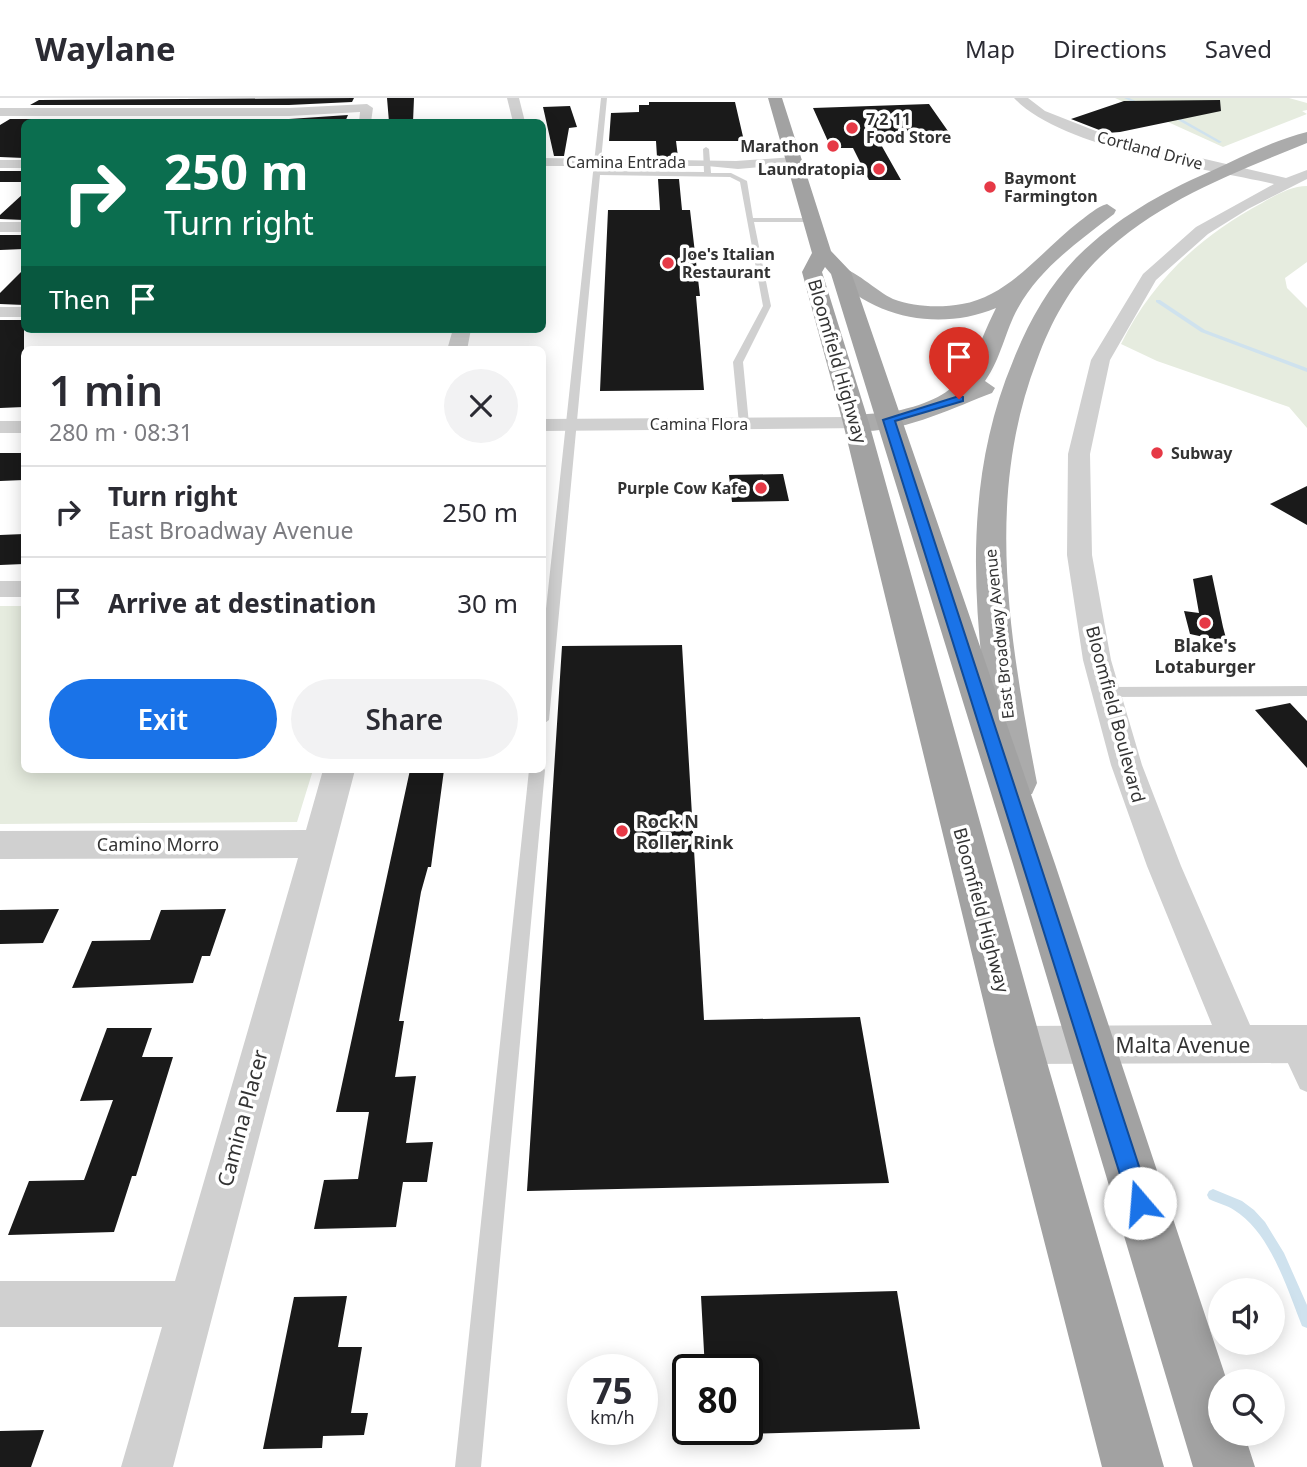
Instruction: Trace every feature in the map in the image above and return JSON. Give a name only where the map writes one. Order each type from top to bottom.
[{"type":"highway","points":[[775,98],[822,253]]},
{"type":"highway","name":"Bloomfield Highway","points":[[1133,1467],[1018,1045],[872,421],[841,272],[822,253],[812,272],[872,421],[1034,864],[1224,1467]]},
{"type":"main road","points":[[1150,186],[1307,121]]},
{"type":"main road","name":"East Broadway Avenue","points":[[1034,864],[998,650],[991,583],[991,496],[998,437],[1011,388],[1054,296],[1088,257],[1128,224],[1181,191],[1307,137]]},
{"type":"main road","points":[[959,399],[981,369],[1006,309],[1026,280],[1065,242],[1123,201]]},
{"type":"main road","points":[[841,272],[855,289],[877,302],[932,312],[983,305],[1026,280]]},
{"type":"main road","points":[[872,421],[959,399],[999,376],[1022,338],[1054,296]]},
{"type":"street","points":[[513,98],[518,119]]},
{"type":"street","name":"Cortland Drive","points":[[1020,98],[1035,111],[1064,124],[1198,165],[1300,180]]},
{"type":"street","points":[[0,113],[289,112],[367,108],[365,119]]},
{"type":"street","name":"Camina Entrada","points":[[546,162],[598,167],[707,161],[718,165],[794,162]]},
{"type":"street","points":[[0,164],[21,164]]},
{"type":"street","name":"Bloomfield Boulevard","points":[[1239,1044],[1163,865],[1124,755],[1106,692],[1090,622],[1077,507],[1080,443],[1100,363],[1131,302],[1165,262],[1221,218],[1300,180]]},
{"type":"street","points":[[0,228],[21,228]]},
{"type":"street","points":[[0,312],[21,312]]},
{"type":"street","name":"Camina Flora","points":[[546,425],[872,421]]},
{"type":"street","points":[[0,427],[21,427]]},
{"type":"street","points":[[0,589],[21,589]]},
{"type":"street","name":"Camina Placer","points":[[147,1467],[338,773]]},
{"type":"street","name":"Camino Morro","points":[[0,845],[317,844]]},
{"type":"street","name":"Malta Avenue","points":[[1018,1045],[1298,1044]]},
{"type":"street","points":[[0,1304],[191,1304]]},
{"type":"lane","points":[[546,681],[604,98]]},
{"type":"lane","points":[[707,161],[743,181],[767,306],[738,362],[744,424]]},
{"type":"lane","points":[[750,220],[812,220]]},
{"type":"lane","points":[[1106,692],[1307,691]]},
{"type":"lane","points":[[468,1467],[537,773]]},
{"type":"lane","points":[[1298,1044],[1307,1082]]},
{"type":"shaded area","points":[[1115,98],[1289,98],[1307,103],[1307,110],[1302,111],[1307,114],[1223,147]]},
{"type":"shaded area","points":[[1307,186],[1307,262],[1285,278],[1287,288],[1307,308],[1307,428],[1289,407],[1157,361],[1121,344],[1147,300],[1180,262],[1198,246],[1239,216],[1273,197],[1289,189]]},
{"type":"shaded area","points":[[0,606],[21,606],[21,773],[312,773],[297,822],[0,824]]},
{"type":"building","points":[[354,98],[352,102],[289,105],[30,105],[39,100]]},
{"type":"building","points":[[387,98],[414,98],[413,119],[389,119]]},
{"type":"building","points":[[1220,100],[1221,111],[1120,132],[1107,133],[1071,119],[1124,101]]},
{"type":"building","points":[[649,102],[735,102],[744,141],[676,141],[678,157],[657,157],[656,141],[609,141],[611,113],[639,112],[639,105],[649,105]]},
{"type":"building","points":[[929,104],[950,134],[875,134],[901,180],[869,180],[853,148],[831,148],[813,108]]},
{"type":"building","points":[[570,106],[577,127],[569,128],[564,156],[554,156],[543,107]]},
{"type":"building","points":[[348,115],[346,119],[289,119]]},
{"type":"building","points":[[10,119],[21,119],[21,158],[0,157],[0,125]]},
{"type":"building","points":[[0,171],[21,171],[21,182],[0,182]]},
{"type":"building","points":[[658,179],[679,179],[682,210],[690,210],[700,296],[696,296],[704,390],[600,391],[608,210],[660,210]]},
{"type":"building","points":[[21,196],[21,220],[0,219],[0,215]]},
{"type":"building","points":[[0,235],[21,235],[21,249],[0,250]]},
{"type":"building","points":[[21,272],[21,305],[0,304],[0,293]]},
{"type":"building","points":[[0,320],[21,320],[24,346],[21,346],[21,407],[0,408]]},
{"type":"building","points":[[0,453],[21,453],[21,480],[0,481]]},
{"type":"building","name":"Purple Cow Kafe","points":[[783,474],[789,501],[732,502],[729,475]]},
{"type":"building","points":[[1307,486],[1307,525],[1270,504]]},
{"type":"building","points":[[21,534],[21,564],[0,565],[0,535]]},
{"type":"building","points":[[1212,575],[1227,642],[1190,634],[1184,611],[1199,613],[1193,579]]},
{"type":"building","name":"Rock N Roller Rink","points":[[682,645],[704,1020],[860,1017],[889,1183],[527,1191],[562,646]]},
{"type":"building","points":[[1290,703],[1307,721],[1307,768],[1255,710]]},
{"type":"building","points":[[409,773],[444,773],[431,867],[428,867],[421,892],[399,1021],[404,1021],[395,1077],[416,1076],[406,1143],[433,1142],[427,1182],[403,1182],[396,1227],[314,1229],[324,1180],[358,1179],[369,1112],[336,1112]]},
{"type":"building","points":[[59,909],[43,943],[0,944],[0,910]]},
{"type":"building","points":[[226,909],[210,956],[202,956],[193,983],[72,988],[92,941],[150,940],[161,910]]},
{"type":"building","points":[[107,1028],[152,1028],[142,1057],[173,1057],[136,1176],[132,1176],[114,1232],[8,1235],[29,1181],[84,1180],[113,1100],[80,1101]]},
{"type":"building","points":[[897,1291],[920,1429],[763,1434],[763,1354],[704,1354],[701,1296]]},
{"type":"building","points":[[347,1296],[338,1347],[362,1347],[351,1413],[368,1413],[364,1435],[323,1436],[322,1448],[263,1449],[294,1297]]},
{"type":"building","points":[[44,1430],[31,1467],[0,1467],[0,1431]]},
{"type":"waterway","points":[[1126,98],[1143,105]]},
{"type":"waterway","points":[[1170,114],[1220,142]]},
{"type":"waterway","points":[[1158,301],[1203,331],[1307,370]]},
{"type":"waterway","points":[[1213,1195],[1238,1205],[1260,1226],[1279,1257],[1307,1321]]},
{"type":"place","name":"7 2 11 Food Store","points":[[852,128]]},
{"type":"place","name":"Marathon","points":[[833,146]]},
{"type":"place","name":"Laundratopia","points":[[879,169]]},
{"type":"place","name":"Baymont Farmington","points":[[990,187]]},
{"type":"place","name":"Joe's Italian Restaurant","points":[[668,263]]},
{"type":"place","name":"Subway","points":[[1157,453]]},
{"type":"place","name":"Purple Cow Kafe","points":[[761,488]]},
{"type":"place","name":"Blake's Lotaburger","points":[[1205,623]]},
{"type":"place","name":"Rock N Roller Rink","points":[[622,831]]},
{"type":"route","points":[[959,399],[889,420],[1034,864],[1140,1203]]}]
